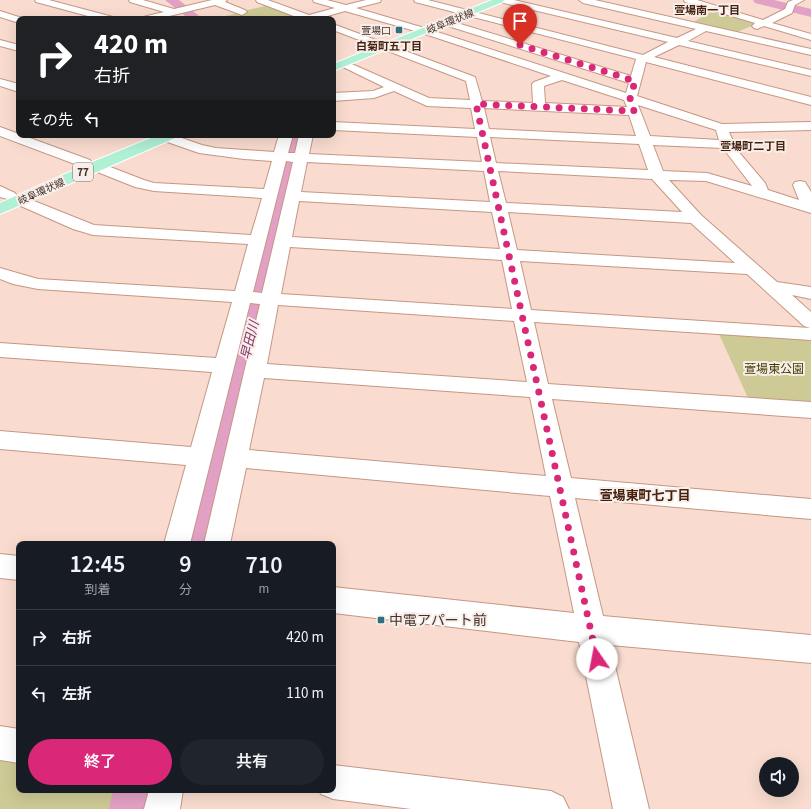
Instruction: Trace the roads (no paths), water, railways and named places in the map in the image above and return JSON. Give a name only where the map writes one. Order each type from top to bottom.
[{"type":"main road","name":"岐阜環状線","points":[[465,12],[488,0]]},
{"type":"main road","name":"岐阜環状線","points":[[336,62],[421,30],[440,20],[500,0]]},
{"type":"main road","name":"岐阜環状線","points":[[0,209],[7,197],[155,138]]},
{"type":"street","points":[[39,0],[99,16]]},
{"type":"street","points":[[133,0],[181,10]]},
{"type":"street","points":[[163,0],[181,10],[196,16]]},
{"type":"street","points":[[176,0],[185,16]]},
{"type":"street","points":[[260,0],[300,16]]},
{"type":"street","points":[[317,0],[421,30],[561,76],[632,105],[721,128],[811,126]]},
{"type":"street","points":[[418,0],[811,101]]},
{"type":"street","points":[[503,0],[811,74]]},
{"type":"street","points":[[583,0],[811,52]]},
{"type":"street","points":[[688,0],[811,37]]},
{"type":"street","points":[[158,16],[220,1],[242,12]]},
{"type":"street","points":[[318,16],[378,1]]},
{"type":"street","points":[[736,35],[764,24],[788,9],[802,4]]},
{"type":"street","points":[[683,22],[694,14],[701,14],[714,7]]},
{"type":"street","points":[[766,11],[788,9]]},
{"type":"street","points":[[788,9],[796,19]]},
{"type":"street","points":[[0,14],[16,19]]},
{"type":"street","points":[[440,20],[635,81]]},
{"type":"street","points":[[336,28],[470,78],[500,207],[590,628],[631,809]]},
{"type":"street","points":[[705,28],[641,60],[635,81],[632,105],[657,175],[695,218],[811,322]]},
{"type":"street","points":[[0,43],[16,49]]},
{"type":"street","points":[[0,55],[16,51]]},
{"type":"street","points":[[336,62],[396,87],[427,102],[539,106],[632,105]]},
{"type":"street","points":[[539,106],[538,84],[561,76]]},
{"type":"street","points":[[336,97],[374,94],[396,87]]},
{"type":"street","points":[[336,126],[727,144]]},
{"type":"street","points":[[721,128],[727,144],[760,186],[760,192]]},
{"type":"street","points":[[763,128],[774,131],[780,139]]},
{"type":"street","points":[[0,131],[16,137]]},
{"type":"street","points":[[19,138],[140,184],[172,189],[270,194]]},
{"type":"street","points":[[170,138],[198,148],[216,152],[707,177],[811,208]]},
{"type":"street","points":[[218,541],[268,298],[283,242],[293,196],[291,156],[287,138]]},
{"type":"street","points":[[178,541],[199,457],[245,297],[270,194],[291,156],[304,138]]},
{"type":"street","points":[[800,185],[811,208]]},
{"type":"street","points":[[293,196],[695,218]]},
{"type":"street","points":[[7,197],[93,230],[258,240]]},
{"type":"street","points":[[283,242],[751,269]]},
{"type":"street","points":[[0,273],[19,280],[38,284],[811,334]]},
{"type":"street","points":[[770,286],[811,293]]},
{"type":"street","points":[[0,350],[225,366]]},
{"type":"street","points":[[254,370],[811,410]]},
{"type":"street","points":[[0,440],[199,457]]},
{"type":"street","points":[[235,458],[811,509]]},
{"type":"street","points":[[0,566],[16,568]]},
{"type":"street","points":[[336,600],[590,628],[811,649]]},
{"type":"street","points":[[0,744],[16,746]]},
{"type":"street","points":[[336,782],[551,809]]},
{"type":"street","points":[[162,809],[165,793]]},
{"type":"waterway","name":"早田川","points":[[171,0],[193,16]]},
{"type":"waterway","points":[[759,0],[811,13]]},
{"type":"waterway","name":"早田川","points":[[200,541],[298,138]]},
{"type":"waterway","name":"早田川","points":[[133,809],[136,793]]},
{"type":"place","name":"萱場口","points":[[399,30]]},
{"type":"place","name":"中電アパート前","points":[[381,620]]},
{"type":"district","name":"萱場南一丁目","points":[[707,10]]},
{"type":"district","name":"白菊町五丁目","points":[[389,46]]},
{"type":"district","name":"萱場町二丁目","points":[[753,146]]},
{"type":"district","name":"萱場東町七丁目","points":[[645,495]]},
{"type":"park label","name":"萱場東公園","points":[[774,369]]}]
